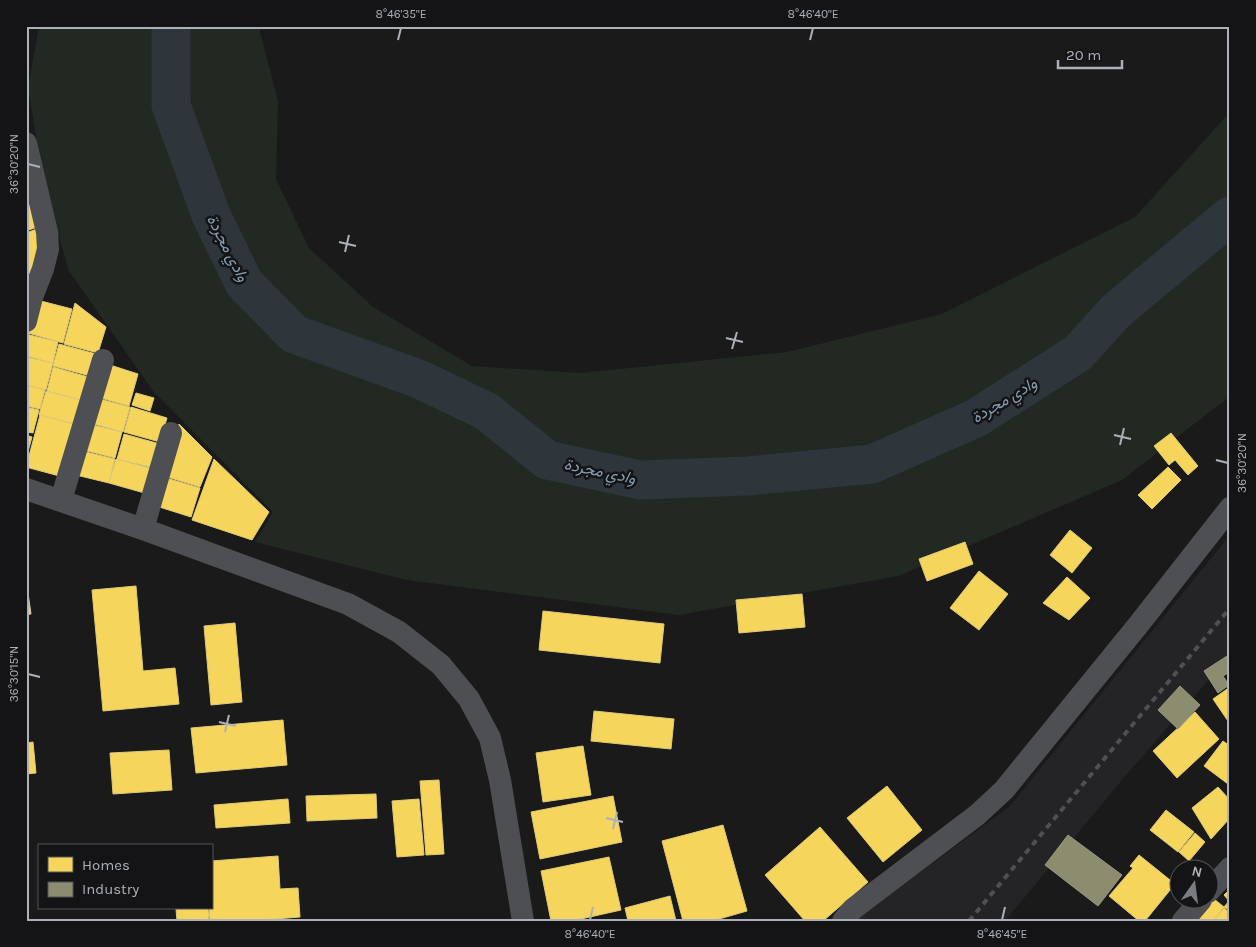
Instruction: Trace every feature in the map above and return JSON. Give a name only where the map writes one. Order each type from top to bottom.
[{"type":"street","points":[[26,143],[47,232],[48,249],[43,269],[29,296],[26,321]]},
{"type":"street","points":[[61,500],[103,360]]},
{"type":"street","points":[[143,529],[171,433]]},
{"type":"street","points":[[26,489],[143,529],[348,604],[399,632],[441,665],[469,699],[490,738],[500,780],[523,921]]},
{"type":"street","points":[[843,921],[853,908],[977,815],[1004,790],[1230,508]]},
{"type":"street","points":[[1218,881],[1230,868]]},
{"type":"street","points":[[1183,921],[1193,910]]},
{"type":"shaded area","points":[[39,26],[261,26],[260,32],[278,101],[276,179],[309,248],[373,307],[472,366],[581,373],[787,352],[942,314],[1135,217],[1230,112],[1230,396],[1122,480],[898,576],[679,615],[407,580],[255,542],[273,512],[153,391],[69,271],[45,190],[28,88]]},
{"type":"shaded area","points":[[1230,535],[1230,655],[1116,787],[1005,921],[857,921],[858,918],[1009,807]]},
{"type":"building: Homes","points":[[34,191],[46,224],[26,231],[26,194]]},
{"type":"building: Homes","points":[[45,226],[26,286],[26,233]]},
{"type":"building: Homes","points":[[37,300],[72,309],[63,343],[28,333]]},
{"type":"building: Homes","points":[[75,303],[106,327],[98,353],[64,344]]},
{"type":"building: Homes","points":[[26,334],[58,342],[53,363],[26,356]]},
{"type":"building: Homes","points":[[59,344],[100,355],[94,377],[53,366]]},
{"type":"building: Homes","points":[[26,357],[53,363],[46,390],[26,385]]},
{"type":"building: Homes","points":[[107,364],[138,374],[129,406],[97,397]]},
{"type":"building: Homes","points":[[53,367],[92,378],[85,401],[47,391]]},
{"type":"building: Homes","points":[[26,385],[45,390],[40,409],[26,406]]},
{"type":"building: Homes","points":[[46,391],[85,401],[79,425],[39,415]]},
{"type":"building: Homes","points":[[136,393],[154,398],[150,411],[132,405]]},
{"type":"building: Homes","points":[[96,398],[130,407],[123,432],[90,423]]},
{"type":"building: Homes","points":[[26,407],[39,410],[33,433],[26,432]]},
{"type":"building: Homes","points":[[131,407],[167,418],[160,442],[124,432]]},
{"type":"building: Homes","points":[[40,415],[77,425],[63,477],[26,467]]},
{"type":"building: Homes","points":[[89,424],[122,432],[115,458],[83,450]]},
{"type":"building: Homes","points":[[179,424],[212,457],[200,487],[164,476]]},
{"type":"building: Homes","points":[[1171,433],[1198,466],[1188,475],[1175,460],[1169,465],[1154,446]]},
{"type":"building: Homes","points":[[124,434],[160,444],[154,468],[117,459]]},
{"type":"building: Homes","points":[[26,435],[32,437],[26,459]]},
{"type":"building: Homes","points":[[82,451],[115,459],[109,483],[76,475]]},
{"type":"building: Homes","points":[[116,459],[154,469],[148,494],[109,483]]},
{"type":"building: Homes","points":[[214,459],[269,512],[252,540],[192,520]]},
{"type":"building: Homes","points":[[1168,467],[1181,480],[1152,509],[1138,495]]},
{"type":"building: Homes","points":[[163,477],[200,488],[191,517],[153,505]]},
{"type":"building: Homes","points":[[1070,530],[1092,548],[1072,573],[1050,555]]},
{"type":"building: Homes","points":[[965,542],[973,564],[927,581],[919,559]]},
{"type":"building: Homes","points":[[979,571],[1008,594],[979,630],[950,608]]},
{"type":"building: Homes","points":[[1067,577],[1090,598],[1069,620],[1043,603]]},
{"type":"building: Homes","points":[[26,579],[31,614],[26,615]]},
{"type":"building: Homes","points":[[136,586],[143,671],[175,668],[179,704],[103,711],[92,590]]},
{"type":"building: Homes","points":[[802,594],[805,627],[739,633],[736,600]]},
{"type":"building: Homes","points":[[543,611],[664,624],[660,663],[539,650]]},
{"type":"building: Homes","points":[[235,623],[242,702],[211,705],[204,626]]},
{"type":"building: Homes","points":[[1230,687],[1230,724],[1213,699]]},
{"type":"building: Homes","points":[[594,711],[674,719],[671,749],[591,741]]},
{"type":"building: Homes","points":[[1195,712],[1219,739],[1177,778],[1153,751]]},
{"type":"building: Homes","points":[[283,720],[287,765],[196,773],[191,728]]},
{"type":"building: Homes","points":[[1223,741],[1230,746],[1230,782],[1228,784],[1204,766]]},
{"type":"building: Homes","points":[[33,742],[36,773],[26,774],[26,743]]},
{"type":"building: Homes","points":[[583,746],[591,795],[543,802],[536,753]]},
{"type":"building: Homes","points":[[169,750],[172,790],[113,794],[110,753]]},
{"type":"building: Homes","points":[[439,780],[444,854],[426,855],[420,781]]},
{"type":"building: Homes","points":[[887,786],[922,830],[883,862],[847,818]]},
{"type":"building: Homes","points":[[1218,787],[1230,800],[1230,818],[1211,839],[1192,808]]},
{"type":"building: Homes","points":[[376,794],[377,818],[307,821],[306,796]]},
{"type":"building: Homes","points":[[613,796],[622,842],[540,859],[531,812]]},
{"type":"building: Homes","points":[[288,799],[290,823],[216,828],[214,805]]},
{"type":"building: Homes","points":[[419,799],[424,855],[397,857],[392,801]]},
{"type":"building: Homes","points":[[1166,810],[1194,832],[1178,852],[1150,830]]},
{"type":"building: Homes","points":[[723,825],[747,911],[712,921],[683,921],[662,841]]},
{"type":"building: Homes","points":[[820,827],[868,882],[823,921],[805,921],[765,875]]},
{"type":"building: Homes","points":[[1195,833],[1205,842],[1190,860],[1179,852]]},
{"type":"building: Homes","points":[[1139,855],[1168,878],[1168,893],[1145,921],[1139,921],[1109,896],[1133,868],[1130,866]]},
{"type":"building: Homes","points":[[278,856],[280,889],[298,888],[300,917],[250,921],[210,921],[209,910],[212,910],[212,861]]},
{"type":"building: Homes","points":[[609,857],[621,910],[572,921],[551,921],[541,871]]},
{"type":"building: Homes","points":[[1230,889],[1230,911],[1224,907],[1229,901],[1224,895]]},
{"type":"building: Homes","points":[[670,896],[676,921],[628,921],[625,908]]},
{"type":"building: Homes","points":[[1218,902],[1224,907],[1213,921],[1200,921],[1198,919],[1205,910],[1218,910]]},
{"type":"building: Homes","points":[[1224,908],[1230,913],[1230,921],[1213,921]]},
{"type":"building: Homes","points":[[176,910],[208,910],[209,921],[177,921]]},
{"type":"building: Industry","points":[[1227,656],[1230,661],[1230,672],[1223,676],[1229,685],[1218,693],[1204,671]]},
{"type":"building: Industry","points":[[1180,686],[1200,705],[1178,729],[1158,710]]},
{"type":"building: Industry","points":[[1068,835],[1122,875],[1098,906],[1045,865]]},
{"type":"waterway","name":"وادي مجردة","points":[[171,26],[171,105],[211,215],[244,283],[294,334],[419,379],[486,411],[547,460],[640,480],[748,476],[872,464],[976,418],[1078,353],[1116,311],[1230,216]]},
{"type":"railway","points":[[969,921],[1230,608]]}]
